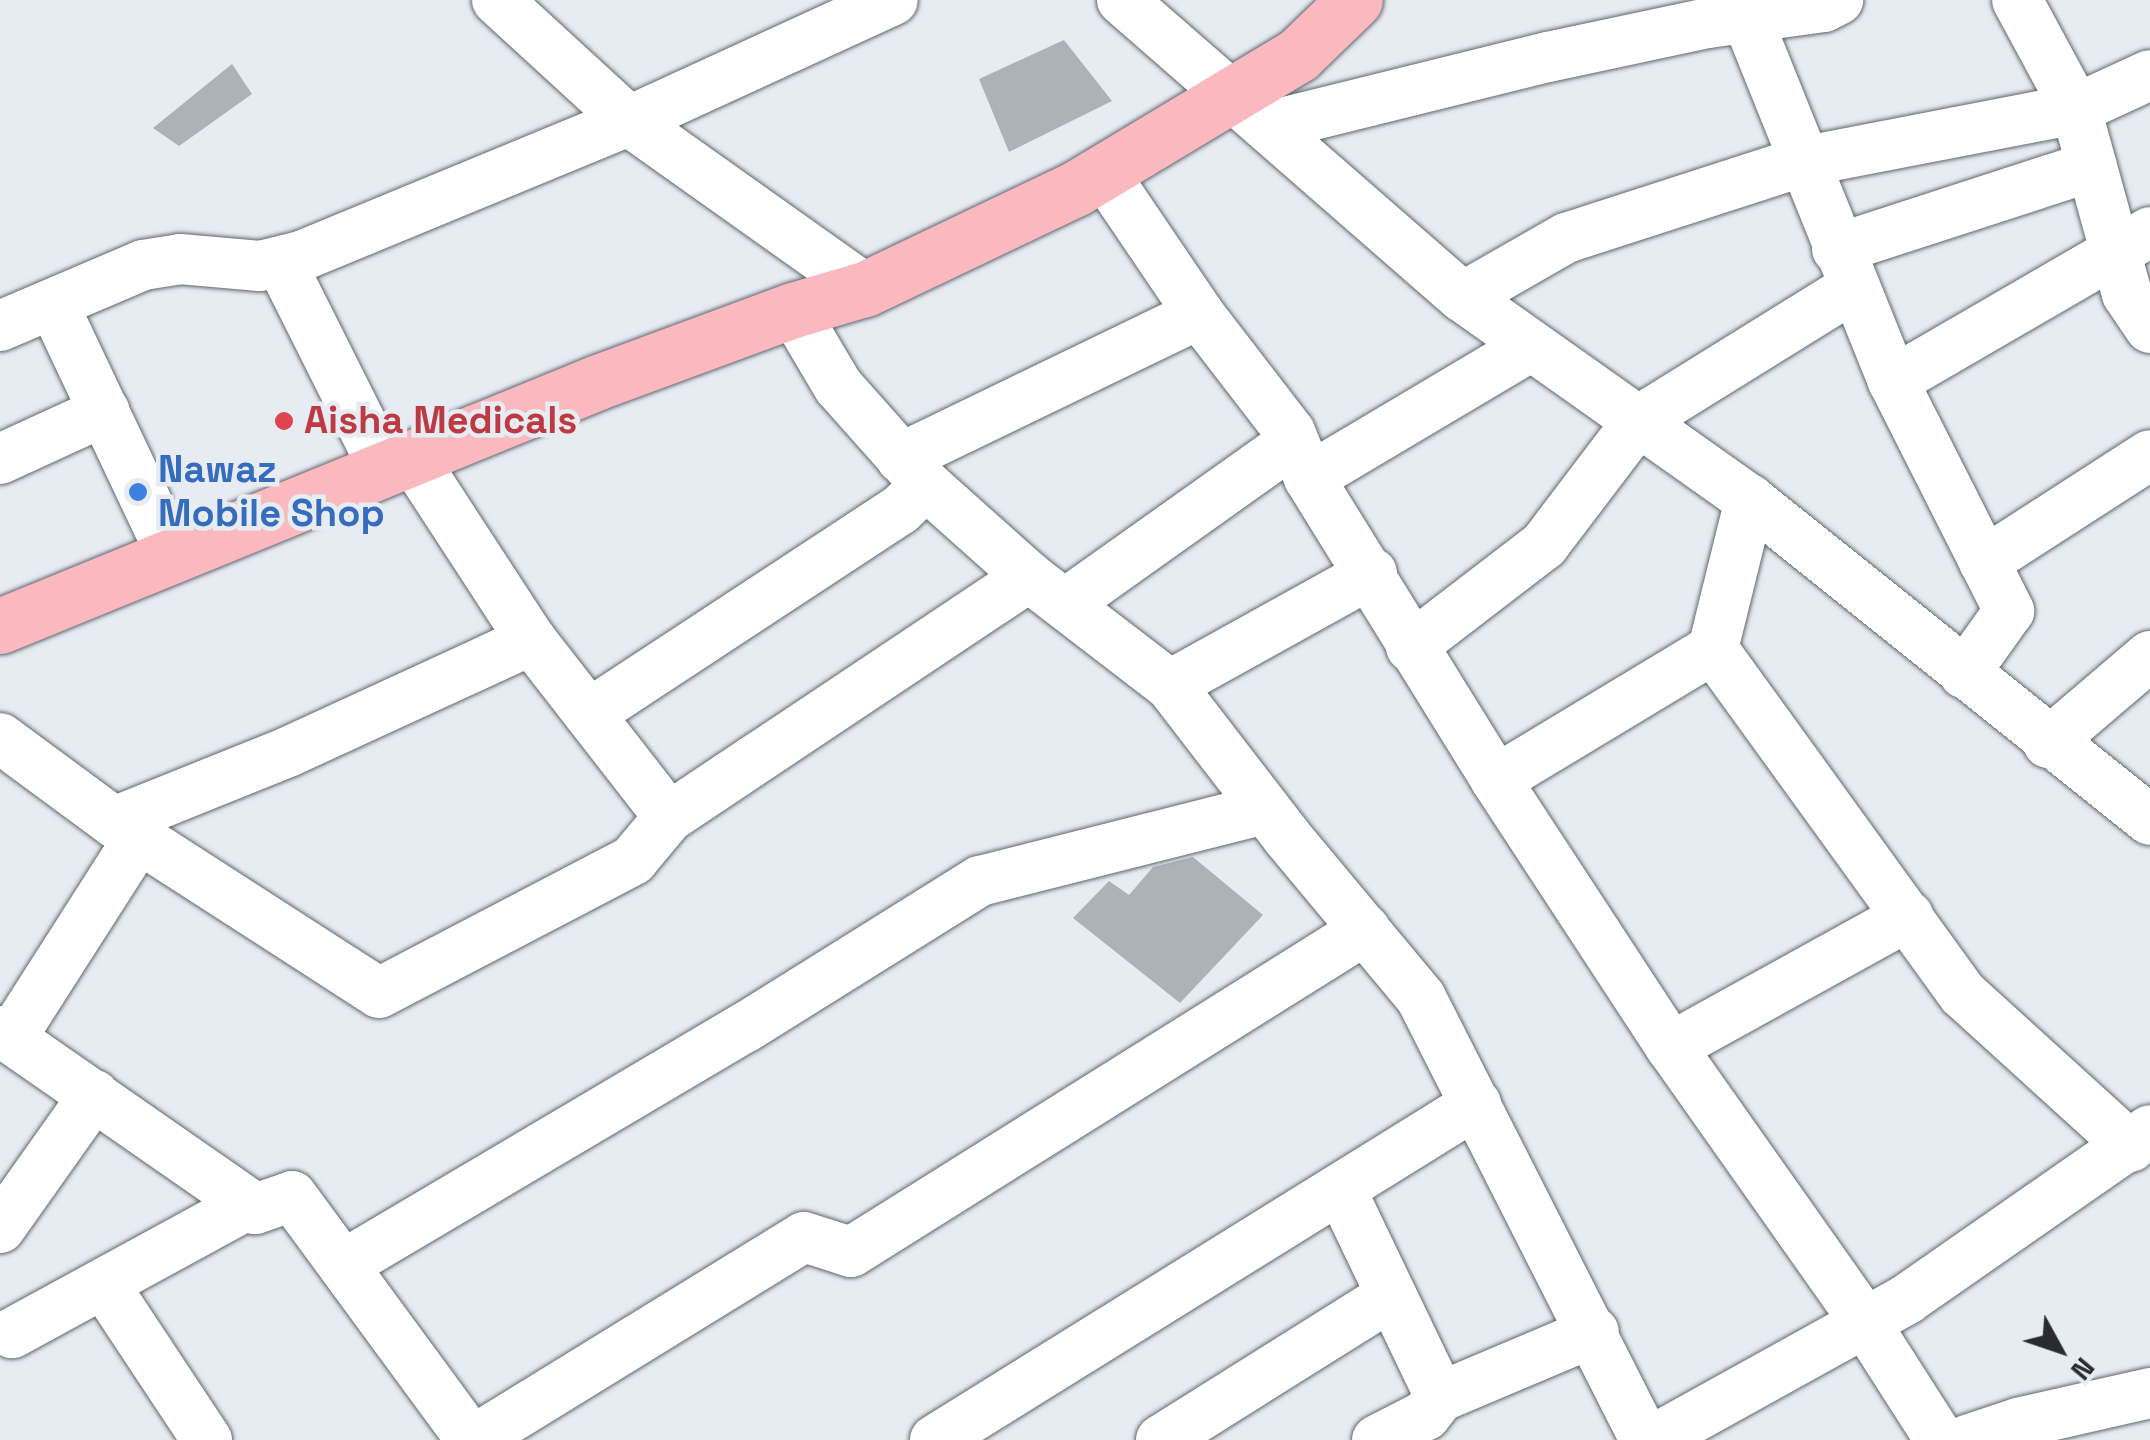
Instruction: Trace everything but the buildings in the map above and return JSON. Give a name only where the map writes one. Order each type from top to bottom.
[{"type":"main road","points":[[0,626],[397,462],[794,310],[865,289],[1103,172],[1249,111],[1298,54],[1355,0]]},
{"type":"street","points":[[497,0],[629,121],[865,289]]},
{"type":"street","points":[[0,326],[162,261],[281,263],[629,121],[894,0]]},
{"type":"street","points":[[1122,0],[1463,297],[1750,500],[2048,743],[2150,820]]},
{"type":"street","points":[[2017,0],[2076,108],[2092,166],[2134,243],[2127,294],[2150,328]]},
{"type":"street","points":[[1249,111],[1719,14],[1828,2]]},
{"type":"street","points":[[1719,14],[1801,162],[1893,381],[2008,611],[1964,674]]},
{"type":"street","points":[[1463,297],[1566,238],[1801,162],[2076,108],[2150,74]]},
{"type":"street","points":[[1410,647],[1544,545],[1638,421],[1845,268],[2092,166]]},
{"type":"street","points":[[1103,172],[1301,460],[1372,574],[1410,647],[1672,1047],[1864,1321],[1940,1440]]},
{"type":"street","points":[[1893,381],[2134,243]]},
{"type":"street","points":[[281,263],[397,462],[669,817]]},
{"type":"street","points":[[52,304],[171,554]]},
{"type":"street","points":[[794,310],[838,386],[914,472],[1047,590],[1170,685],[1265,809],[1421,998],[1594,1332],[1645,1440]]},
{"type":"street","points":[[589,714],[900,510],[914,472],[1200,314]]},
{"type":"street","points":[[0,738],[127,830],[378,993],[633,860],[669,817],[1047,590],[1531,346]]},
{"type":"street","points":[[0,460],[105,411]]},
{"type":"street","points":[[1984,562],[2150,455]]},
{"type":"street","points":[[1496,780],[1714,649],[1750,500]]},
{"type":"street","points":[[1170,685],[1372,574]]},
{"type":"street","points":[[531,640],[127,830],[5,1034],[255,1208],[292,1196],[472,1440],[804,1237],[850,1252],[1365,930]]},
{"type":"street","points":[[1653,1440],[1907,1298],[2141,1139],[1963,994],[1714,649]]},
{"type":"street","points":[[2048,743],[2150,656]]},
{"type":"street","points":[[343,1264],[830,976],[980,881],[1265,809]]},
{"type":"street","points":[[1672,1047],[1908,916]]},
{"type":"street","points":[[0,1228],[94,1095]]},
{"type":"street","points":[[935,1440],[1476,1104]]},
{"type":"street","points":[[1341,1190],[1440,1397]]},
{"type":"street","points":[[4,1333],[105,1286],[249,1204]]},
{"type":"street","points":[[105,1286],[206,1440]]},
{"type":"street","points":[[1161,1440],[1392,1296]]},
{"type":"street","points":[[1377,1440],[1426,1414],[1440,1397],[1594,1332]]},
{"type":"street","points":[[2001,1436],[2150,1393]]},
{"type":"place","name":"Aisha Medicals","points":[[284,421]]},
{"type":"place","name":"Nawaz Mobile Shop","points":[[138,492]]}]
